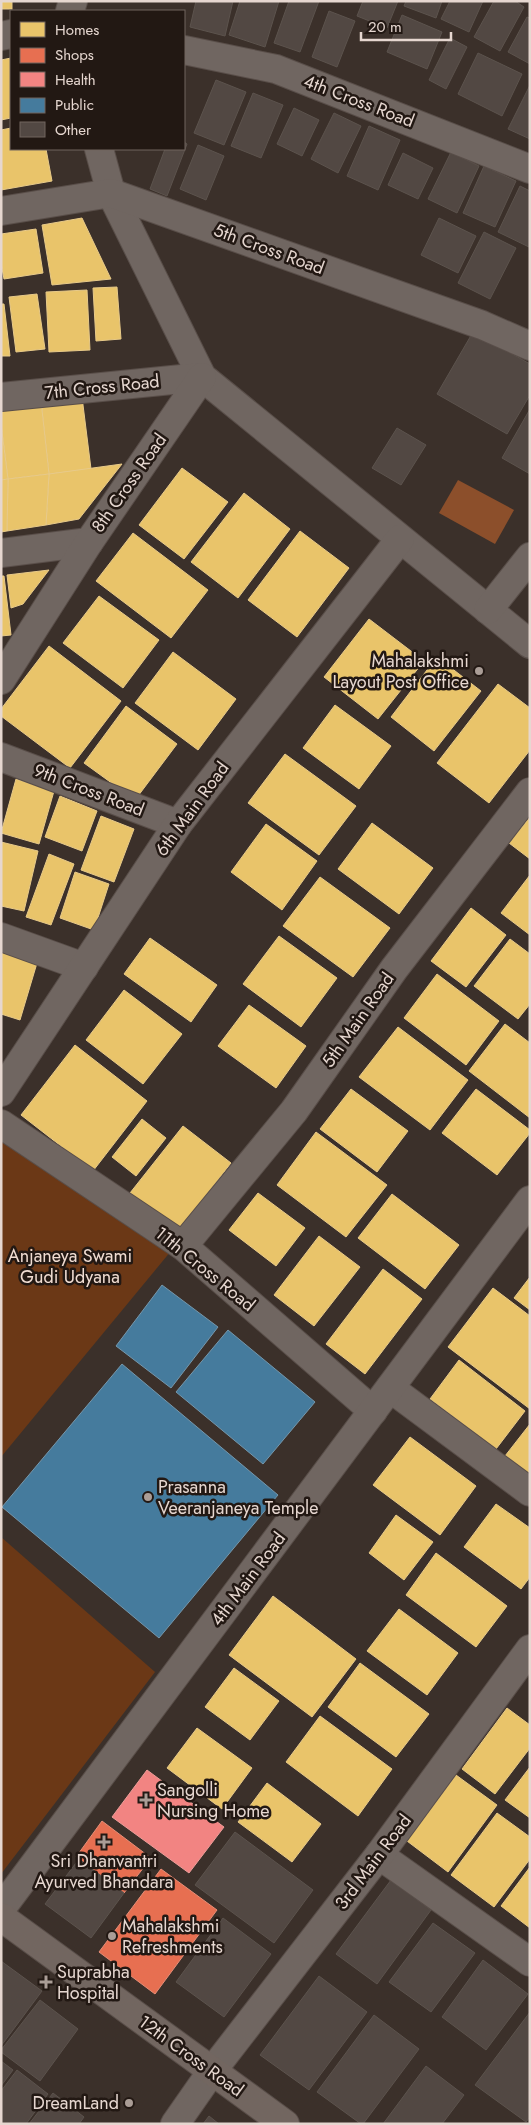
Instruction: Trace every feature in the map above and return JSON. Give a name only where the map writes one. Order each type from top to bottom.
[{"type":"main road","name":"12th Cross Road","points":[[1,1916],[285,2124]]},
{"type":"street","name":"4th Cross Road","points":[[185,50],[276,68],[530,169]]},
{"type":"street","points":[[99,150],[111,194],[202,377],[530,644]]},
{"type":"street","name":"5th Cross Road","points":[[1,211],[111,194],[464,318],[530,346]]},
{"type":"street","name":"7th Cross Road","points":[[1,397],[202,377]]},
{"type":"street","name":"8th Cross Road","points":[[1,553],[88,542],[202,377]]},
{"type":"street","name":"6th Main Road","points":[[1,1092],[178,824],[400,539]]},
{"type":"street","points":[[1,680],[88,542]]},
{"type":"street","points":[[488,610],[530,557]]},
{"type":"street","name":"9th Cross Road","points":[[1,757],[178,824]]},
{"type":"street","name":"5th Main Road","points":[[183,1246],[294,1111],[394,969],[530,792]]},
{"type":"street","points":[[1,937],[84,967]]},
{"type":"street","name":"11th Cross Road","points":[[1,1124],[183,1246],[373,1411]]},
{"type":"street","name":"4th Main Road","points":[[1,1909],[530,1200]]},
{"type":"street","points":[[390,1388],[530,1492]]},
{"type":"street","name":"3rd Main Road","points":[[175,2124],[212,2071],[524,1668]]},
{"type":"street","points":[[379,1855],[530,1962]]},
{"type":"green space","name":"Anjaneya Swami Gudi Udyana","points":[[1,1138],[171,1251],[1,1457]]},
{"type":"green space","points":[[1,1537],[155,1672],[1,1874]]},
{"type":"shaded area","points":[[458,480],[514,510],[495,544],[439,513]]},
{"type":"building: Homes","points":[[1,1],[12,1],[12,9],[1,9]]},
{"type":"building: Homes","points":[[10,58],[10,118],[1,120],[1,60]]},
{"type":"building: Homes","points":[[10,128],[10,150],[46,150],[52,181],[1,190],[1,130]]},
{"type":"building: Homes","points":[[82,218],[111,279],[52,285],[42,225]]},
{"type":"building: Homes","points":[[36,229],[43,273],[4,279],[1,263],[1,234]]},
{"type":"building: Homes","points":[[117,287],[121,339],[96,341],[93,288]]},
{"type":"building: Homes","points":[[87,290],[90,350],[49,352],[46,292]]},
{"type":"building: Homes","points":[[37,294],[45,349],[16,352],[9,297]]},
{"type":"building: Homes","points":[[1,304],[4,304],[10,356],[1,356]]},
{"type":"building: Homes","points":[[82,397],[91,469],[49,474],[41,401]]},
{"type":"building: Homes","points":[[41,401],[49,474],[8,479],[1,424],[1,406]]},
{"type":"building: Homes","points":[[1,424],[8,479],[1,480]]},
{"type":"building: Homes","points":[[122,464],[79,519],[46,525],[49,474]]},
{"type":"building: Homes","points":[[182,468],[228,502],[184,559],[139,525]]},
{"type":"building: Homes","points":[[49,474],[46,525],[7,531],[8,479]]},
{"type":"building: Homes","points":[[8,479],[7,531],[1,532],[1,480]]},
{"type":"building: Homes","points":[[244,493],[290,529],[238,598],[191,562]]},
{"type":"building: Homes","points":[[300,531],[349,568],[297,637],[248,600]]},
{"type":"building: Homes","points":[[133,533],[208,590],[171,638],[96,581]]},
{"type":"building: Homes","points":[[49,570],[23,604],[11,608],[7,575]]},
{"type":"building: Homes","points":[[1,576],[4,576],[11,635],[1,636]]},
{"type":"building: Homes","points":[[99,596],[159,640],[123,688],[63,643]]},
{"type":"building: Homes","points":[[369,619],[424,661],[378,719],[324,677]]},
{"type":"building: Homes","points":[[49,646],[121,701],[70,768],[1,716],[1,709]]},
{"type":"building: Homes","points":[[173,652],[236,699],[198,750],[135,703]]},
{"type":"building: Homes","points":[[437,657],[481,691],[434,751],[391,717]]},
{"type":"building: Homes","points":[[498,684],[530,708],[530,750],[489,803],[437,763]]},
{"type":"building: Homes","points":[[335,705],[391,746],[359,789],[303,748]]},
{"type":"building: Homes","points":[[126,706],[177,744],[135,800],[84,763]]},
{"type":"building: Homes","points":[[285,754],[356,806],[319,855],[248,803]]},
{"type":"building: Homes","points":[[16,779],[54,791],[39,844],[1,833]]},
{"type":"building: Homes","points":[[60,796],[97,811],[82,851],[45,837]]},
{"type":"building: Homes","points":[[101,816],[134,829],[114,882],[81,870]]},
{"type":"building: Homes","points":[[530,817],[530,859],[509,843]]},
{"type":"building: Homes","points":[[372,823],[433,868],[399,914],[338,869]]},
{"type":"building: Homes","points":[[266,824],[317,861],[282,910],[231,872]]},
{"type":"building: Homes","points":[[1,842],[38,851],[24,911],[1,906]]},
{"type":"building: Homes","points":[[49,854],[74,864],[51,925],[26,917]]},
{"type":"building: Homes","points":[[75,872],[109,884],[94,930],[60,918]]},
{"type":"building: Homes","points":[[530,875],[530,935],[501,913]]},
{"type":"building: Homes","points":[[320,877],[390,928],[353,977],[283,926]]},
{"type":"building: Homes","points":[[471,908],[506,935],[466,987],[431,961]]},
{"type":"building: Homes","points":[[279,936],[337,978],[301,1027],[243,984]]},
{"type":"building: Homes","points":[[150,938],[217,985],[191,1022],[124,974]]},
{"type":"building: Homes","points":[[510,939],[530,954],[530,1004],[518,1019],[474,986]]},
{"type":"building: Homes","points":[[1,952],[37,963],[20,1020],[1,1014]]},
{"type":"building: Homes","points":[[437,974],[499,1021],[466,1065],[404,1018]]},
{"type":"building: Homes","points":[[124,990],[182,1034],[143,1084],[86,1040]]},
{"type":"building: Homes","points":[[249,1005],[306,1046],[276,1088],[218,1046]]},
{"type":"building: Homes","points":[[505,1024],[530,1043],[530,1118],[469,1071]]},
{"type":"building: Homes","points":[[398,1027],[468,1080],[430,1130],[359,1077]]},
{"type":"building: Homes","points":[[75,1045],[147,1101],[93,1171],[21,1115]]},
{"type":"building: Homes","points":[[351,1089],[408,1131],[377,1172],[320,1129]]},
{"type":"building: Homes","points":[[476,1089],[530,1130],[530,1133],[497,1175],[442,1133]]},
{"type":"building: Homes","points":[[142,1119],[166,1138],[136,1176],[112,1157]]},
{"type":"building: Homes","points":[[183,1126],[231,1163],[179,1231],[130,1193]]},
{"type":"building: Homes","points":[[316,1132],[387,1185],[346,1237],[277,1185]]},
{"type":"building: Homes","points":[[258,1193],[305,1228],[276,1266],[229,1230]]},
{"type":"building: Homes","points":[[392,1194],[459,1245],[425,1289],[358,1238]]},
{"type":"building: Homes","points":[[319,1236],[360,1267],[314,1326],[274,1295]]},
{"type":"building: Homes","points":[[383,1269],[422,1299],[365,1374],[326,1344]]},
{"type":"building: Homes","points":[[530,1277],[530,1310],[514,1298]]},
{"type":"building: Homes","points":[[493,1288],[530,1316],[530,1409],[448,1347]]},
{"type":"building: Homes","points":[[459,1360],[525,1411],[496,1449],[430,1399]]},
{"type":"building: Homes","points":[[530,1424],[530,1475],[505,1456]]},
{"type":"building: Homes","points":[[410,1437],[476,1486],[440,1535],[373,1485]]},
{"type":"building: Homes","points":[[496,1504],[530,1528],[530,1577],[521,1589],[464,1547]]},
{"type":"building: Homes","points":[[396,1515],[433,1542],[404,1580],[369,1553]]},
{"type":"building: Homes","points":[[436,1553],[507,1606],[476,1647],[406,1595]]},
{"type":"building: Homes","points":[[273,1596],[356,1659],[312,1717],[229,1655]]},
{"type":"building: Homes","points":[[399,1609],[458,1653],[427,1695],[367,1651]]},
{"type":"building: Homes","points":[[360,1663],[429,1714],[396,1757],[328,1707]]},
{"type":"building: Homes","points":[[234,1668],[279,1701],[250,1740],[205,1707]]},
{"type":"building: Homes","points":[[507,1708],[530,1725],[530,1748],[495,1794],[462,1769]]},
{"type":"building: Homes","points":[[320,1716],[392,1769],[358,1816],[286,1762]]},
{"type":"building: Homes","points":[[197,1728],[252,1768],[222,1809],[167,1768]]},
{"type":"building: Homes","points":[[530,1767],[530,1818],[505,1800]]},
{"type":"building: Homes","points":[[456,1775],[497,1805],[448,1872],[407,1841]]},
{"type":"building: Homes","points":[[267,1783],[321,1824],[292,1862],[238,1822]]},
{"type":"building: Homes","points":[[497,1813],[530,1837],[530,1859],[494,1907],[451,1875]]},
{"type":"building: Homes","points":[[530,1867],[530,1928],[501,1906]]},
{"type":"building: Shops","points":[[102,1821],[151,1858],[124,1893],[76,1857]]},
{"type":"building: Shops","points":[[161,1869],[217,1910],[155,1994],[99,1952]]},
{"type":"building: Health","points":[[147,1770],[224,1827],[189,1873],[112,1817]]},
{"type":"building: Public","points":[[162,1285],[218,1327],[171,1388],[116,1346]]},
{"type":"building: Public","points":[[228,1330],[315,1402],[263,1464],[176,1392]]},
{"type":"building: Public","points":[[122,1364],[278,1495],[159,1638],[2,1507]]},
{"type":"building: Other","points":[[196,1],[233,1],[225,36],[190,27]]},
{"type":"building: Other","points":[[240,1],[279,1],[265,47],[229,35]]},
{"type":"building: Other","points":[[289,1],[319,1],[300,52],[274,43]]},
{"type":"building: Other","points":[[363,1],[398,1],[387,28],[357,16]]},
{"type":"building: Other","points":[[406,1],[442,1],[436,18],[404,6]]},
{"type":"building: Other","points":[[450,1],[483,1],[469,32],[441,19]]},
{"type":"building: Other","points":[[494,1],[515,1],[524,7],[500,51],[474,37]]},
{"type":"building: Other","points":[[329,11],[355,21],[337,67],[312,57]]},
{"type":"building: Other","points":[[402,15],[442,32],[427,69],[387,52]]},
{"type":"building: Other","points":[[527,17],[530,18],[530,64],[508,52]]},
{"type":"building: Other","points":[[450,38],[467,47],[446,89],[429,80]]},
{"type":"building: Other","points":[[478,53],[522,74],[502,116],[458,94]]},
{"type":"building: Other","points":[[216,80],[246,92],[224,145],[194,133]]},
{"type":"building: Other","points":[[530,85],[530,139],[508,129]]},
{"type":"building: Other","points":[[253,93],[283,105],[261,158],[231,146]]},
{"type":"building: Other","points":[[294,108],[319,120],[302,156],[277,144]]},
{"type":"building: Other","points":[[334,113],[361,126],[338,173],[311,159]]},
{"type":"building: Other","points":[[369,126],[400,140],[378,190],[347,176]]},
{"type":"building: Other","points":[[198,145],[224,156],[206,200],[180,189]]},
{"type":"building: Other","points":[[165,150],[185,150],[167,196],[150,189]]},
{"type":"building: Other","points":[[451,152],[479,166],[457,213],[428,199]]},
{"type":"building: Other","points":[[403,153],[433,168],[418,199],[388,185]]},
{"type":"building: Other","points":[[484,166],[516,181],[495,227],[463,213]]},
{"type":"building: Other","points":[[520,186],[530,191],[529,247],[498,232]]},
{"type":"building: Other","points":[[439,218],[476,236],[458,273],[421,255]]},
{"type":"building: Other","points":[[484,232],[516,248],[490,299],[458,283]]},
{"type":"building: Other","points":[[473,332],[530,364],[530,395],[507,434],[437,394]]},
{"type":"building: Other","points":[[530,409],[530,474],[502,458]]},
{"type":"building: Other","points":[[397,428],[426,445],[401,485],[372,468]]},
{"type":"building: Other","points":[[235,1832],[313,1890],[274,1943],[195,1885]]},
{"type":"building: Other","points":[[79,1859],[124,1893],[91,1938],[45,1904]]},
{"type":"building: Other","points":[[391,1880],[431,1910],[377,1984],[336,1954]]},
{"type":"building: Other","points":[[223,1918],[271,1954],[224,2017],[176,1982]]},
{"type":"building: Other","points":[[433,1923],[475,1953],[431,2012],[389,1982]]},
{"type":"building: Other","points":[[483,1960],[528,1994],[486,2050],[442,2017]]},
{"type":"building: Other","points":[[1,1961],[42,1991],[1,2046]]},
{"type":"building: Other","points":[[319,1976],[367,2012],[309,2090],[260,2055]]},
{"type":"building: Other","points":[[40,2000],[78,2029],[40,2081],[1,2052],[1,2050]]},
{"type":"building: Other","points":[[530,2012],[530,2117],[526,2122],[475,2085]]},
{"type":"building: Other","points":[[374,2015],[419,2049],[363,2124],[361,2124],[317,2092]]},
{"type":"building: Other","points":[[1,2061],[13,2070],[1,2086]]},
{"type":"building: Other","points":[[426,2066],[464,2095],[442,2124],[383,2124]]},
{"type":"building: Other","points":[[17,2070],[48,2094],[26,2124],[1,2124],[1,2091]]},
{"type":"building: Other","points":[[53,2093],[84,2117],[79,2124],[29,2124]]},
{"type":"building: Other","points":[[209,2116],[219,2124],[203,2124]]},
{"type":"place","name":"Mahalakshmi Layout Post Office","points":[[479,671]]},
{"type":"place","name":"Prasanna Veeranjaneya Temple","points":[[148,1497]]},
{"type":"place","name":"Sangolli Nursing Home","points":[[146,1800]]},
{"type":"place","name":"Sri Dhanvantri Ayurved Bhandara","points":[[104,1842]]},
{"type":"place","name":"Mahalakshmi Refreshments","points":[[112,1936]]},
{"type":"place","name":"Suprabha Hospital","points":[[46,1982]]},
{"type":"place","name":"DreamLand","points":[[129,2103]]}]
